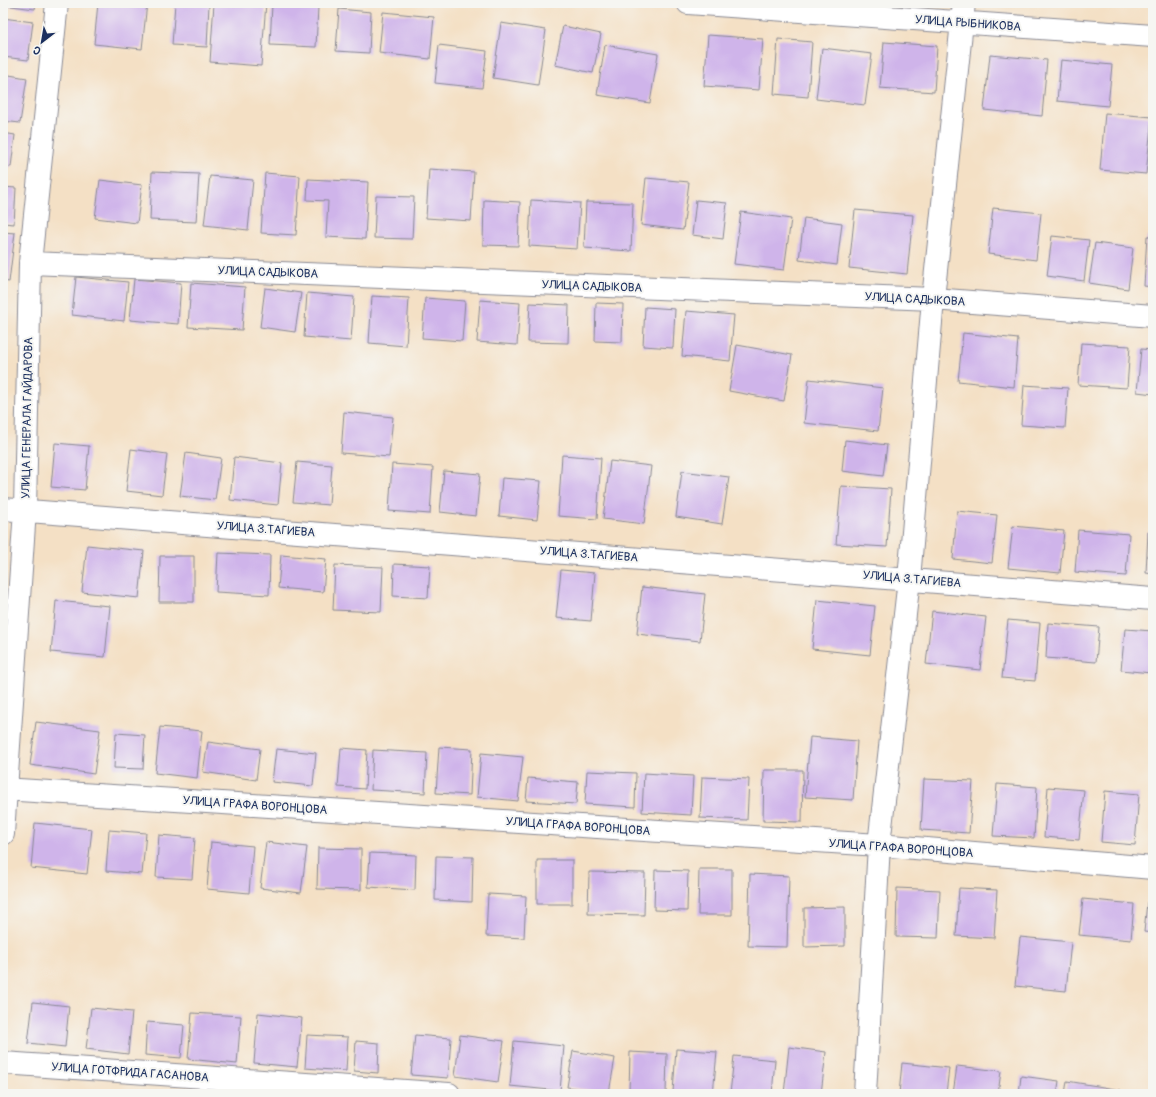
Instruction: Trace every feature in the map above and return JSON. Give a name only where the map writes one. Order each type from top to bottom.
[{"type":"street","name":"УЛИЦА ГЕНЕРАЛА ГАЙДАРОВА","points":[[3,834],[26,510],[30,263],[57,3]]},
{"type":"street","name":"УЛИЦА РЫБНИКОВА","points":[[688,3],[963,13],[1153,36]]},
{"type":"street","points":[[865,1094],[878,845],[909,579],[932,299],[963,13]]},
{"type":"street","name":"УЛИЦА САДЫКОВА","points":[[30,263],[932,299],[1153,316]]},
{"type":"street","name":"УЛИЦА З.ТАГИЕВА","points":[[3,509],[1153,599]]},
{"type":"street","name":"УЛИЦА ГРАФА ВОРОНЦОВА","points":[[5,789],[878,845],[1153,868]]},
{"type":"street","name":"УЛИЦА ГОТФРИДА ГАСАНОВА","points":[[3,1063],[449,1094]]},
{"type":"building","points":[[3,3],[36,3],[35,9],[3,5]]},
{"type":"building","points":[[98,3],[147,3],[142,49],[94,44]]},
{"type":"building","points":[[175,3],[209,4],[207,47],[172,45]]},
{"type":"building","points":[[214,3],[266,3],[261,66],[210,62]]},
{"type":"building","points":[[272,4],[318,7],[316,47],[270,45]]},
{"type":"building","points":[[339,9],[371,12],[369,53],[336,51]]},
{"type":"building","points":[[383,12],[434,17],[430,59],[379,53]]},
{"type":"building","points":[[3,18],[33,22],[28,60],[3,57]]},
{"type":"building","points":[[501,23],[546,30],[538,85],[493,78]]},
{"type":"building","points":[[563,26],[601,34],[593,73],[555,65]]},
{"type":"building","points":[[708,35],[763,39],[759,90],[704,86]]},
{"type":"building","points":[[778,39],[812,42],[808,97],[774,94]]},
{"type":"building","points":[[884,42],[937,46],[934,92],[880,88]]},
{"type":"building","points":[[439,45],[487,51],[482,88],[435,83]]},
{"type":"building","points":[[605,45],[658,54],[650,103],[597,95]]},
{"type":"building","points":[[822,48],[872,54],[865,105],[816,99]]},
{"type":"building","points":[[990,55],[1047,60],[1042,116],[984,110]]},
{"type":"building","points":[[1061,60],[1112,65],[1108,106],[1057,101]]},
{"type":"building","points":[[3,74],[27,78],[20,123],[3,121]]},
{"type":"building","points":[[1105,113],[1152,117],[1146,174],[1100,170]]},
{"type":"building","points":[[3,133],[15,135],[11,167],[3,166]]},
{"type":"building","points":[[429,169],[474,172],[471,221],[426,218]]},
{"type":"building","points":[[152,172],[199,174],[196,222],[150,220]]},
{"type":"building","points":[[265,173],[300,176],[296,235],[261,233]]},
{"type":"building","points":[[210,176],[253,180],[248,230],[204,225]]},
{"type":"building","points":[[646,178],[689,182],[683,230],[641,225]]},
{"type":"building","points":[[308,179],[368,182],[365,239],[326,237],[328,201],[307,200]]},
{"type":"building","points":[[100,180],[142,185],[137,223],[95,218]]},
{"type":"building","points":[[3,187],[16,188],[14,224],[3,223]]},
{"type":"building","points":[[376,196],[414,197],[412,239],[374,238]]},
{"type":"building","points":[[484,200],[520,202],[518,246],[483,245]]},
{"type":"building","points":[[531,200],[580,203],[577,249],[529,246]]},
{"type":"building","points":[[696,200],[727,203],[723,239],[692,235]]},
{"type":"building","points":[[586,202],[633,203],[631,251],[584,248]]},
{"type":"building","points":[[993,208],[1041,213],[1036,260],[988,254]]},
{"type":"building","points":[[855,210],[913,215],[907,274],[849,268]]},
{"type":"building","points":[[741,212],[791,219],[784,270],[734,264]]},
{"type":"building","points":[[804,218],[842,223],[837,265],[799,260]]},
{"type":"building","points":[[3,232],[15,233],[9,282],[3,281]]},
{"type":"building","points":[[1052,236],[1089,240],[1084,281],[1047,276]]},
{"type":"building","points":[[1147,236],[1153,237],[1153,287],[1144,286]]},
{"type":"building","points":[[1095,243],[1133,248],[1128,289],[1089,283]]},
{"type":"building","points":[[76,277],[128,282],[124,321],[72,315]]},
{"type":"building","points":[[134,279],[181,283],[178,324],[130,320]]},
{"type":"building","points":[[191,283],[245,287],[242,330],[188,327]]},
{"type":"building","points":[[265,288],[301,293],[295,332],[260,327]]},
{"type":"building","points":[[307,293],[354,297],[351,341],[304,337]]},
{"type":"building","points":[[372,296],[409,298],[406,346],[369,343]]},
{"type":"building","points":[[425,298],[465,301],[462,341],[422,338]]},
{"type":"building","points":[[480,300],[520,303],[517,345],[477,342]]},
{"type":"building","points":[[530,303],[569,305],[568,343],[528,342]]},
{"type":"building","points":[[596,303],[623,304],[622,342],[595,341]]},
{"type":"building","points":[[645,307],[675,309],[673,348],[643,346]]},
{"type":"building","points":[[686,311],[734,315],[730,361],[682,356]]},
{"type":"building","points":[[963,333],[1018,339],[1014,387],[958,381]]},
{"type":"building","points":[[1081,343],[1130,346],[1127,388],[1078,385]]},
{"type":"building","points":[[737,345],[792,355],[784,401],[729,391]]},
{"type":"building","points":[[1141,349],[1153,350],[1153,394],[1137,392]]},
{"type":"building","points":[[809,379],[883,388],[878,431],[804,423]]},
{"type":"building","points":[[1024,385],[1068,388],[1065,428],[1021,425]]},
{"type":"building","points":[[344,412],[393,417],[389,457],[341,453]]},
{"type":"building","points":[[845,440],[887,445],[883,476],[842,471]]},
{"type":"building","points":[[55,443],[89,446],[85,490],[51,487]]},
{"type":"building","points":[[131,449],[167,454],[162,495],[126,491]]},
{"type":"building","points":[[186,453],[221,458],[215,500],[180,496]]},
{"type":"building","points":[[562,455],[601,458],[597,519],[558,516]]},
{"type":"building","points":[[234,457],[282,463],[278,505],[230,500]]},
{"type":"building","points":[[610,461],[651,466],[644,524],[603,519]]},
{"type":"building","points":[[297,462],[332,465],[329,505],[293,502]]},
{"type":"building","points":[[392,464],[433,467],[430,514],[389,511]]},
{"type":"building","points":[[444,471],[480,474],[476,516],[440,512]]},
{"type":"building","points":[[682,471],[729,477],[722,524],[676,517]]},
{"type":"building","points":[[502,478],[541,481],[537,520],[499,516]]},
{"type":"building","points":[[841,486],[891,489],[887,547],[836,544]]},
{"type":"building","points":[[957,511],[997,515],[992,563],[953,559]]},
{"type":"building","points":[[1013,526],[1064,531],[1060,573],[1008,568]]},
{"type":"building","points":[[1078,530],[1129,534],[1126,576],[1075,572]]},
{"type":"building","points":[[1148,532],[1153,532],[1153,574],[1146,573]]},
{"type":"building","points":[[87,545],[144,551],[139,598],[82,592]]},
{"type":"building","points":[[218,553],[270,555],[269,595],[216,592]]},
{"type":"building","points":[[281,555],[326,559],[323,592],[278,588]]},
{"type":"building","points":[[160,556],[194,556],[194,602],[159,602]]},
{"type":"building","points":[[394,564],[430,566],[428,598],[393,596]]},
{"type":"building","points":[[335,565],[383,567],[381,612],[333,610]]},
{"type":"building","points":[[561,570],[595,573],[591,621],[556,618]]},
{"type":"building","points":[[642,587],[705,594],[700,641],[637,634]]},
{"type":"building","points":[[817,600],[875,606],[870,655],[812,649]]},
{"type":"building","points":[[56,601],[110,606],[105,657],[51,652]]},
{"type":"building","points":[[932,611],[986,617],[980,670],[926,664]]},
{"type":"building","points":[[1008,620],[1040,623],[1035,681],[1002,678]]},
{"type":"building","points":[[1048,623],[1099,627],[1096,662],[1046,658]]},
{"type":"building","points":[[1125,629],[1153,631],[1151,673],[1121,670]]},
{"type":"building","points":[[36,722],[100,730],[94,774],[30,765]]},
{"type":"building","points":[[160,727],[202,731],[197,778],[155,773]]},
{"type":"building","points":[[116,733],[145,735],[143,769],[114,768]]},
{"type":"building","points":[[810,737],[857,741],[853,800],[805,797]]},
{"type":"building","points":[[208,742],[260,749],[256,780],[203,772]]},
{"type":"building","points":[[439,747],[472,749],[470,795],[436,793]]},
{"type":"building","points":[[341,748],[367,750],[365,789],[338,787]]},
{"type":"building","points":[[276,749],[316,753],[313,786],[272,782]]},
{"type":"building","points":[[373,750],[427,753],[425,793],[371,790]]},
{"type":"building","points":[[481,753],[523,757],[518,801],[477,797]]},
{"type":"building","points":[[764,770],[803,770],[802,822],[763,821]]},
{"type":"building","points":[[587,771],[636,773],[635,807],[585,804]]},
{"type":"building","points":[[644,773],[693,776],[691,815],[642,812]]},
{"type":"building","points":[[702,777],[749,779],[747,820],[700,818]]},
{"type":"building","points":[[528,778],[578,782],[576,804],[526,801]]},
{"type":"building","points":[[924,779],[973,781],[969,833],[921,830]]},
{"type":"building","points":[[997,784],[1037,787],[1034,838],[993,836]]},
{"type":"building","points":[[1048,787],[1084,790],[1079,840],[1044,837]]},
{"type":"building","points":[[1105,791],[1139,794],[1135,845],[1101,842]]},
{"type":"building","points":[[35,823],[92,829],[87,874],[31,868]]},
{"type":"building","points":[[1153,824],[1153,848],[1150,847]]},
{"type":"building","points":[[109,830],[146,833],[142,874],[106,871]]},
{"type":"building","points":[[159,835],[195,838],[192,879],[156,877]]},
{"type":"building","points":[[211,842],[253,846],[249,893],[207,889]]},
{"type":"building","points":[[266,842],[307,847],[301,893],[260,888]]},
{"type":"building","points":[[318,848],[361,849],[361,890],[317,889]]},
{"type":"building","points":[[370,853],[416,855],[415,890],[368,887]]},
{"type":"building","points":[[436,856],[473,857],[472,902],[435,900]]},
{"type":"building","points":[[537,860],[572,860],[572,904],[537,904]]},
{"type":"building","points":[[699,869],[732,869],[732,915],[698,915]]},
{"type":"building","points":[[655,870],[688,871],[687,911],[654,910]]},
{"type":"building","points":[[589,872],[645,873],[644,915],[588,914]]},
{"type":"building","points":[[750,874],[789,876],[787,947],[748,946]]},
{"type":"building","points":[[897,888],[940,890],[938,938],[896,937]]},
{"type":"building","points":[[959,888],[997,890],[994,938],[956,936]]},
{"type":"building","points":[[488,894],[526,896],[524,938],[486,936]]},
{"type":"building","points":[[1083,899],[1134,904],[1131,940],[1079,935]]},
{"type":"building","points":[[1147,902],[1153,903],[1153,933],[1144,932]]},
{"type":"building","points":[[845,907],[845,946],[804,947],[804,908]]},
{"type":"building","points":[[1020,937],[1071,942],[1066,991],[1015,986]]},
{"type":"building","points":[[33,1002],[69,1006],[65,1047],[28,1043]]},
{"type":"building","points":[[91,1008],[132,1012],[128,1054],[86,1049]]},
{"type":"building","points":[[192,1013],[241,1016],[237,1064],[188,1059]]},
{"type":"building","points":[[258,1013],[302,1018],[297,1067],[254,1063]]},
{"type":"building","points":[[147,1022],[184,1025],[181,1058],[145,1055]]},
{"type":"building","points":[[307,1035],[348,1037],[346,1071],[305,1068]]},
{"type":"building","points":[[415,1035],[451,1038],[448,1078],[411,1075]]},
{"type":"building","points":[[460,1035],[504,1041],[498,1082],[455,1076]]},
{"type":"building","points":[[356,1041],[379,1043],[378,1073],[354,1071]]},
{"type":"building","points":[[514,1041],[564,1046],[560,1091],[510,1086]]},
{"type":"building","points":[[789,1047],[826,1052],[821,1094],[784,1094]]},
{"type":"building","points":[[676,1049],[717,1052],[713,1094],[673,1092]]},
{"type":"building","points":[[573,1051],[615,1058],[609,1093],[567,1087]]},
{"type":"building","points":[[630,1052],[667,1054],[666,1093],[629,1092]]},
{"type":"building","points":[[734,1056],[775,1060],[772,1094],[730,1094]]},
{"type":"building","points":[[902,1063],[949,1068],[946,1094],[899,1094]]},
{"type":"building","points":[[957,1066],[1001,1071],[998,1094],[953,1094]]},
{"type":"building","points":[[1021,1076],[1059,1081],[1057,1094],[1019,1094]]},
{"type":"building","points":[[1067,1081],[1121,1090],[1121,1094],[1065,1094]]}]
